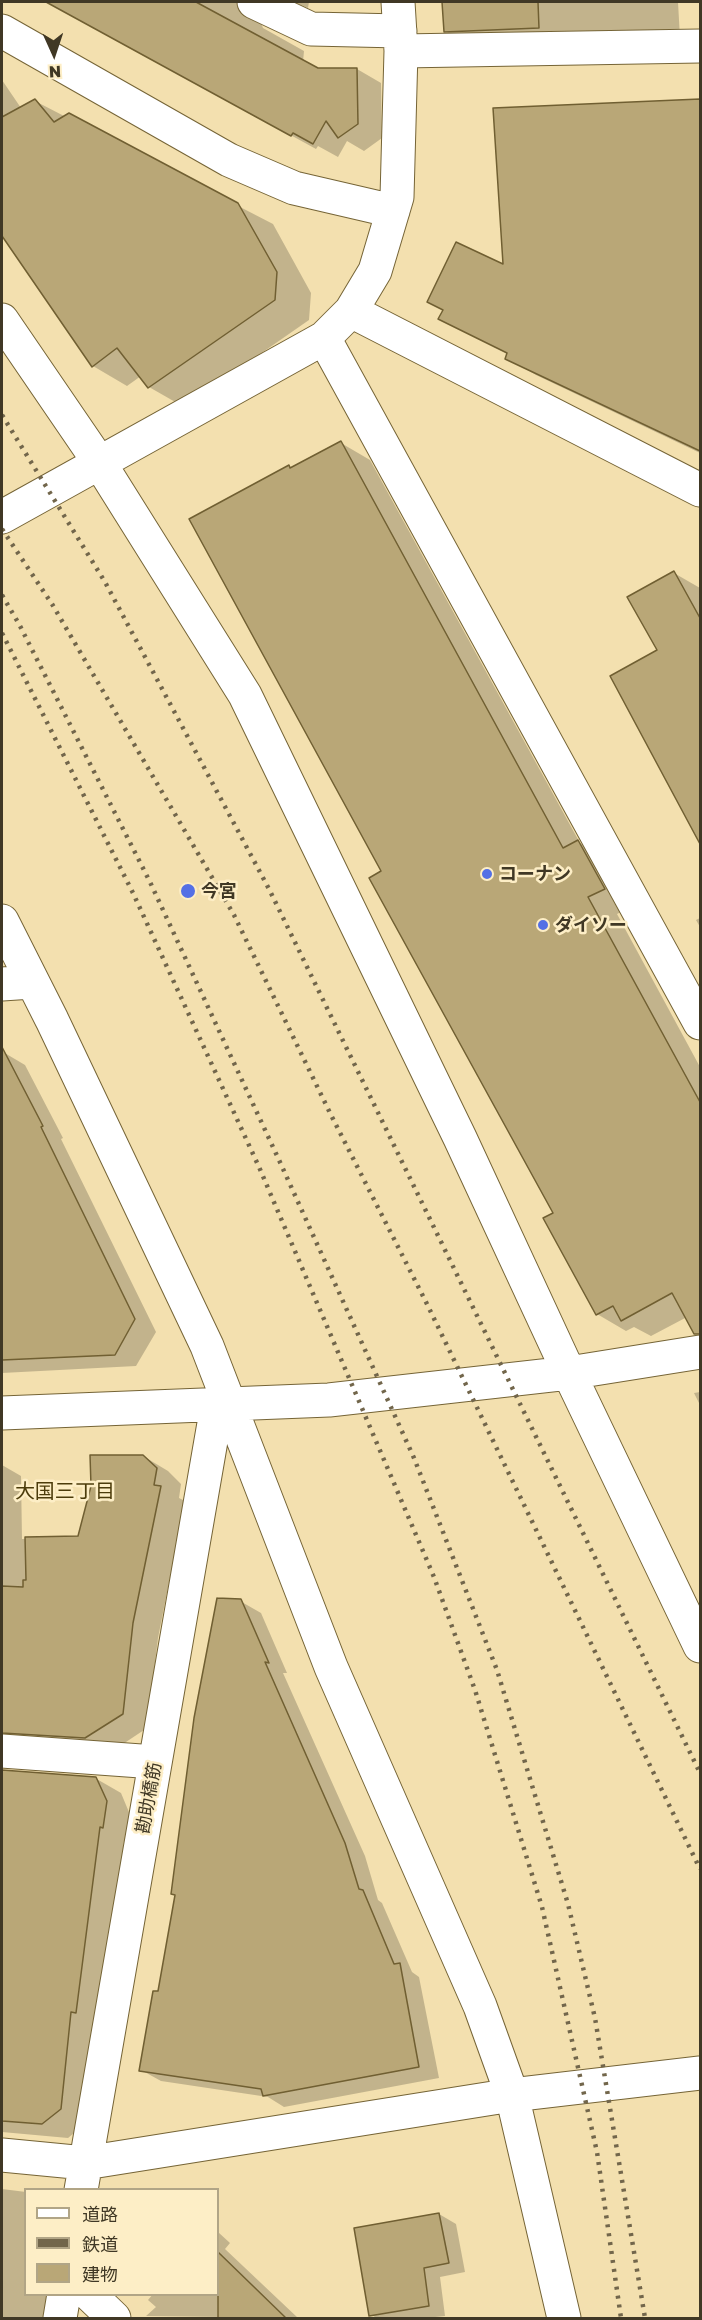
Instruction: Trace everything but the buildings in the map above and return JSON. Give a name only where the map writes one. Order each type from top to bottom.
[{"type":"street","points":[[254,2],[311,29],[400,28],[700,46]]},
{"type":"street","points":[[2,518],[324,338],[351,310],[375,271],[397,197],[400,28]]},
{"type":"street","points":[[2,31],[230,160],[294,188],[393,211]]},
{"type":"street","points":[[351,310],[700,490]]},
{"type":"street","points":[[2,320],[99,462],[245,695],[460,1138],[569,1373],[700,1646]]},
{"type":"street","points":[[324,338],[700,1023]]},
{"type":"street","points":[[2,921],[17,983],[207,1346],[223,1406],[331,1667],[480,2006],[512,2095],[564,2319]]},
{"type":"street","points":[[2,1413],[329,1400],[569,1373],[700,1352]]},
{"type":"street","name":"勘助橋筋","points":[[83,2176],[155,1762],[223,1406]]},
{"type":"street","points":[[2,1751],[155,1762]]},
{"type":"street","points":[[2,2155],[83,2176],[512,2095],[700,2073]]},
{"type":"street","points":[[60,2319],[64,2296]]},
{"type":"street","points":[[90,2296],[114,2319]]},
{"type":"railway","points":[[2,415],[105,582],[269,889],[700,1773]]},
{"type":"railway","points":[[2,529],[52,604],[234,915],[331,1115],[426,1302],[700,1869]]},
{"type":"railway","points":[[2,595],[19,624],[150,882],[279,1160],[414,1458],[497,1670],[568,1904],[595,2018],[645,2318]]},
{"type":"railway","points":[[2,633],[133,893],[259,1167],[434,1577],[475,1690],[542,1907],[597,2152],[621,2318]]},
{"type":"place","name":"コーナン","points":[[487,874]]},
{"type":"place","name":"今宮","points":[[188,891]]},
{"type":"place","name":"ダイソー","points":[[543,925]]},
{"type":"district","name":"大国三丁目","points":[[65,1492]]}]
